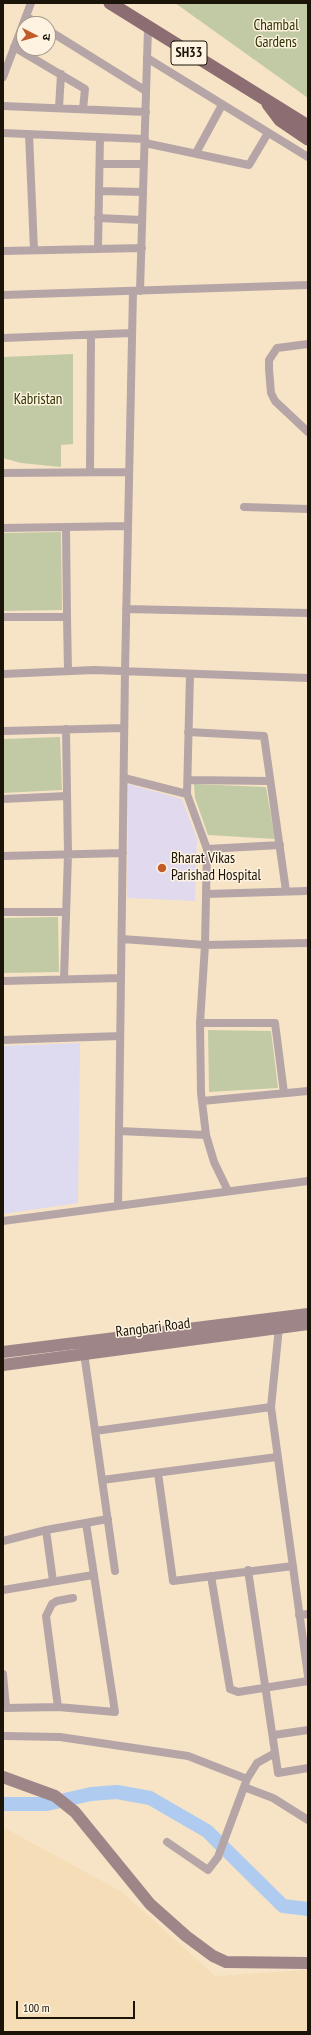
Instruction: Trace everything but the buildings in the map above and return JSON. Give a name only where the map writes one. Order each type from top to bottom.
[{"type":"main road","name":"SH33","points":[[110,3],[267,102],[288,112],[308,126]]},
{"type":"main road","name":"SH33","points":[[267,102],[280,120],[308,139]]},
{"type":"street","points":[[26,16],[31,3]]},
{"type":"street","points":[[118,1206],[124,728],[132,333],[142,248],[148,28]]},
{"type":"street","points":[[56,35],[146,91]]},
{"type":"street","points":[[3,77],[5,65],[16,42]]},
{"type":"street","points":[[14,47],[85,89],[84,109]]},
{"type":"street","points":[[148,58],[308,157]]},
{"type":"street","points":[[59,108],[61,74]]},
{"type":"street","points":[[196,153],[222,105]]},
{"type":"street","points":[[3,106],[146,112]]},
{"type":"street","points":[[3,133],[100,137],[145,141],[249,165],[268,133]]},
{"type":"street","points":[[29,134],[34,250]]},
{"type":"street","points":[[98,249],[100,137]]},
{"type":"street","points":[[100,164],[144,164]]},
{"type":"street","points":[[99,191],[143,192]]},
{"type":"street","points":[[98,218],[142,220]]},
{"type":"street","points":[[3,251],[142,248]]},
{"type":"street","points":[[3,295],[308,285]]},
{"type":"street","points":[[3,338],[132,333]]},
{"type":"street","points":[[90,472],[91,335]]},
{"type":"street","points":[[308,344],[277,348],[269,360],[269,369],[271,393],[275,401],[308,432]]},
{"type":"street","points":[[3,473],[129,472]]},
{"type":"street","points":[[244,507],[308,509]]},
{"type":"street","points":[[3,528],[128,526]]},
{"type":"street","points":[[66,527],[68,671]]},
{"type":"street","points":[[126,609],[308,613]]},
{"type":"street","points":[[3,617],[67,616]]},
{"type":"street","points":[[3,674],[68,671],[125,671],[308,678]]},
{"type":"street","points":[[190,674],[187,794],[207,849],[205,945],[200,1023],[202,1101],[206,1135],[214,1162],[228,1191]]},
{"type":"street","points":[[3,731],[124,728]]},
{"type":"street","points":[[64,979],[68,854],[66,730]]},
{"type":"street","points":[[188,732],[264,736],[286,891]]},
{"type":"street","points":[[124,778],[187,794]]},
{"type":"street","points":[[188,780],[270,781]]},
{"type":"street","points":[[3,799],[67,796]]},
{"type":"street","points":[[207,849],[280,845]]},
{"type":"street","points":[[3,856],[123,853]]},
{"type":"street","points":[[206,894],[306,891]]},
{"type":"street","points":[[3,912],[66,912]]},
{"type":"street","points":[[122,939],[205,945],[308,943]]},
{"type":"street","points":[[3,981],[121,978]]},
{"type":"street","points":[[200,1023],[275,1023],[284,1093]]},
{"type":"street","points":[[3,1040],[120,1036]]},
{"type":"street","points":[[202,1101],[308,1091]]},
{"type":"street","points":[[119,1130],[206,1135]]},
{"type":"street","points":[[3,1221],[308,1181]]},
{"type":"street","name":"Rangbari Road","points":[[3,1352],[308,1314]]},
{"type":"street","name":"Rangbari Road","points":[[3,1365],[308,1324]]},
{"type":"street","points":[[279,1327],[271,1407],[293,1566],[304,1614],[308,1676]]},
{"type":"street","points":[[84,1353],[115,1571]]},
{"type":"street","points":[[95,1431],[271,1407]]},
{"type":"street","points":[[102,1480],[277,1457]]},
{"type":"street","points":[[158,1473],[173,1581],[248,1570],[293,1566]]},
{"type":"street","points":[[3,1541],[46,1530],[108,1518]]},
{"type":"street","points":[[3,1674],[6,1708],[58,1707],[115,1712],[86,1523]]},
{"type":"street","points":[[46,1530],[53,1581]]},
{"type":"street","points":[[248,1570],[274,1735],[278,1773],[308,1768]]},
{"type":"street","points":[[3,1590],[93,1575]]},
{"type":"street","points":[[211,1576],[230,1689],[238,1692],[308,1681]]},
{"type":"street","points":[[58,1707],[46,1616],[48,1609],[52,1604],[57,1601],[73,1598]]},
{"type":"street","points":[[274,1735],[308,1730]]},
{"type":"street","points":[[6,1736],[60,1737],[188,1756],[245,1783],[273,1798],[308,1820]]},
{"type":"street","points":[[167,1842],[208,1870],[218,1857],[245,1783],[257,1763],[275,1753]]},
{"type":"street","points":[[3,1777],[55,1796],[75,1812],[150,1904],[186,1936],[213,1956],[226,1962],[308,1963]]},
{"type":"shaded area","name":"Bharat Vikas Parishad Hospital","points":[[128,784],[182,799],[197,839],[195,901],[127,898]]},
{"type":"shaded area","points":[[80,1043],[78,1203],[3,1214],[3,1046]]},
{"type":"shaded area","points":[[3,1827],[122,1892],[215,1976],[308,1970],[308,2032],[3,2032]]},
{"type":"green space","name":"Chambal Gardens","points":[[175,3],[308,3],[308,98]]},
{"type":"green space","name":"Kabristan","points":[[73,354],[73,444],[61,445],[61,467],[21,463],[3,458],[3,357]]},
{"type":"green space","points":[[61,532],[62,610],[3,611],[3,533]]},
{"type":"green space","points":[[60,737],[62,790],[3,793],[3,739]]},
{"type":"green space","points":[[194,784],[266,787],[275,839],[208,835],[195,798]]},
{"type":"green space","points":[[58,917],[59,972],[3,973],[3,918]]},
{"type":"green space","points":[[208,1030],[271,1031],[278,1088],[209,1092]]},
{"type":"waterway","points":[[3,1804],[47,1804],[91,1794],[117,1792],[150,1798],[207,1831],[283,1906],[308,1909]]},
{"type":"place","name":"Bharat Vikas Parishad Hospital","points":[[162,868]]}]
